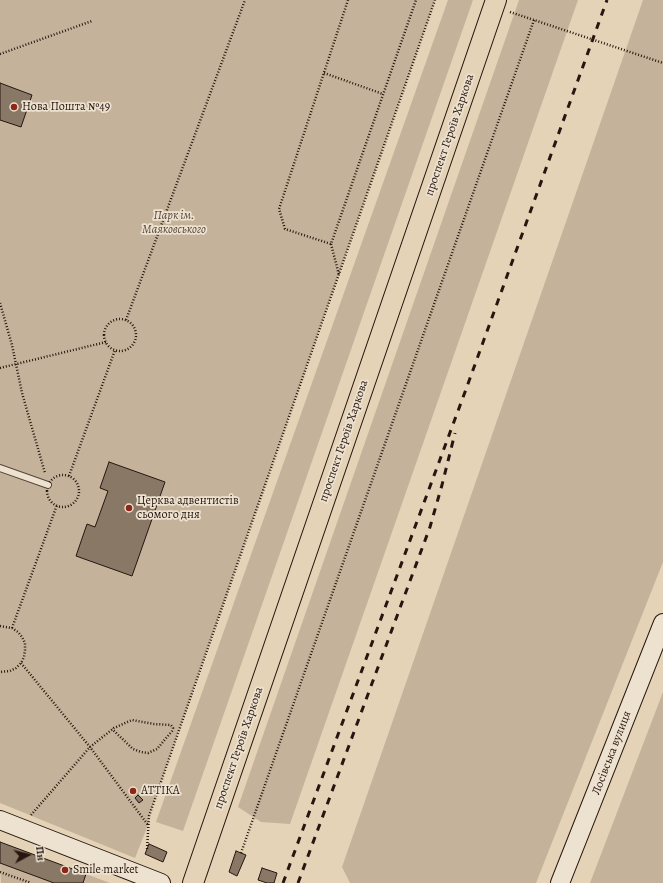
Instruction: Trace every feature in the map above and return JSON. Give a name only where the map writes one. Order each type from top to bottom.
[{"type":"main road","name":"проспект Героїв Харкова","points":[[193,883],[495,3]]},
{"type":"main road","name":"Лосівська вулиця","points":[[560,883],[663,623]]},
{"type":"main road","points":[[0,820],[161,883]]},
{"type":"lane","points":[[0,468],[48,485]]},
{"type":"path","points":[[126,320],[245,0]]},
{"type":"path","points":[[331,244],[284,229],[279,209],[348,0]]},
{"type":"path","points":[[340,275],[331,244],[416,0]]},
{"type":"path","points":[[146,849],[149,816],[436,0]]},
{"type":"path","points":[[495,3],[534,20],[663,63]]},
{"type":"path","points":[[241,853],[534,20]]},
{"type":"path","points":[[0,54],[92,21]]},
{"type":"path","points":[[324,73],[383,94]]},
{"type":"path","points":[[0,304],[12,345],[22,393],[48,485],[48,495],[57,505],[67,506],[75,501],[78,496],[79,491],[76,482],[69,476],[64,475],[54,477],[48,485]]},
{"type":"path","points":[[116,320],[126,320],[134,326],[136,331],[135,341],[129,349],[120,351],[115,350],[106,342],[105,331],[107,326],[116,320]]},
{"type":"path","points":[[0,368],[106,342]]},
{"type":"path","points":[[69,476],[115,350]]},
{"type":"path","points":[[12,628],[57,505]]},
{"type":"path","points":[[0,626],[12,628],[22,637],[25,644],[24,657],[21,663],[10,671],[0,672]]},
{"type":"path","points":[[21,663],[90,747],[148,825]]},
{"type":"path","points":[[31,815],[90,747],[112,729],[132,720],[171,725],[173,728],[157,749],[148,753],[134,749],[112,729]]},
{"type":"path","points":[[0,872],[31,883]]},
{"type":"green space","name":"Парк ім. Маяковського","points":[[0,0],[435,0],[149,816],[148,825],[135,858],[0,803]]},
{"type":"green space","points":[[448,0],[473,0],[183,831],[156,822]]},
{"type":"green space","points":[[519,0],[578,0],[290,824],[261,822],[238,807]]},
{"type":"green space","points":[[643,0],[663,0],[663,562],[536,883],[350,883],[342,867]]},
{"type":"green space","points":[[663,692],[663,883],[590,883]]},
{"type":"green space","points":[[0,863],[54,883],[1,883]]},
{"type":"green space","points":[[86,874],[110,883],[83,883]]},
{"type":"building","name":"Нова Пошта №49","points":[[0,83],[32,95],[21,127],[0,120]]},
{"type":"building","name":"Церква адвентистів сьомого дня","points":[[109,462],[165,482],[132,576],[76,556],[87,524],[95,527],[108,491],[100,488]]},
{"type":"building","name":"АТТІКА","points":[[133,788],[137,793],[134,795],[130,793],[130,790]]},
{"type":"building","points":[[138,795],[143,800],[139,803],[135,798]]},
{"type":"building","points":[[0,842],[86,874],[83,883],[54,883],[0,863]]},
{"type":"building","points":[[149,844],[167,852],[163,862],[145,854]]},
{"type":"building","points":[[236,851],[246,855],[237,876],[229,872]]},
{"type":"building","points":[[262,868],[277,873],[274,883],[267,883],[258,880]]},
{"type":"railway","points":[[283,883],[465,392],[607,0]]},
{"type":"railway","points":[[298,883],[430,527],[455,433]]},
{"type":"place","name":"Нова Пошта №49","points":[[14,107]]},
{"type":"place","name":"Церква адвентистів сьомого дня","points":[[129,508]]},
{"type":"place","name":"АТТІКА","points":[[133,791]]},
{"type":"place","name":"Smile market","points":[[65,870]]}]
